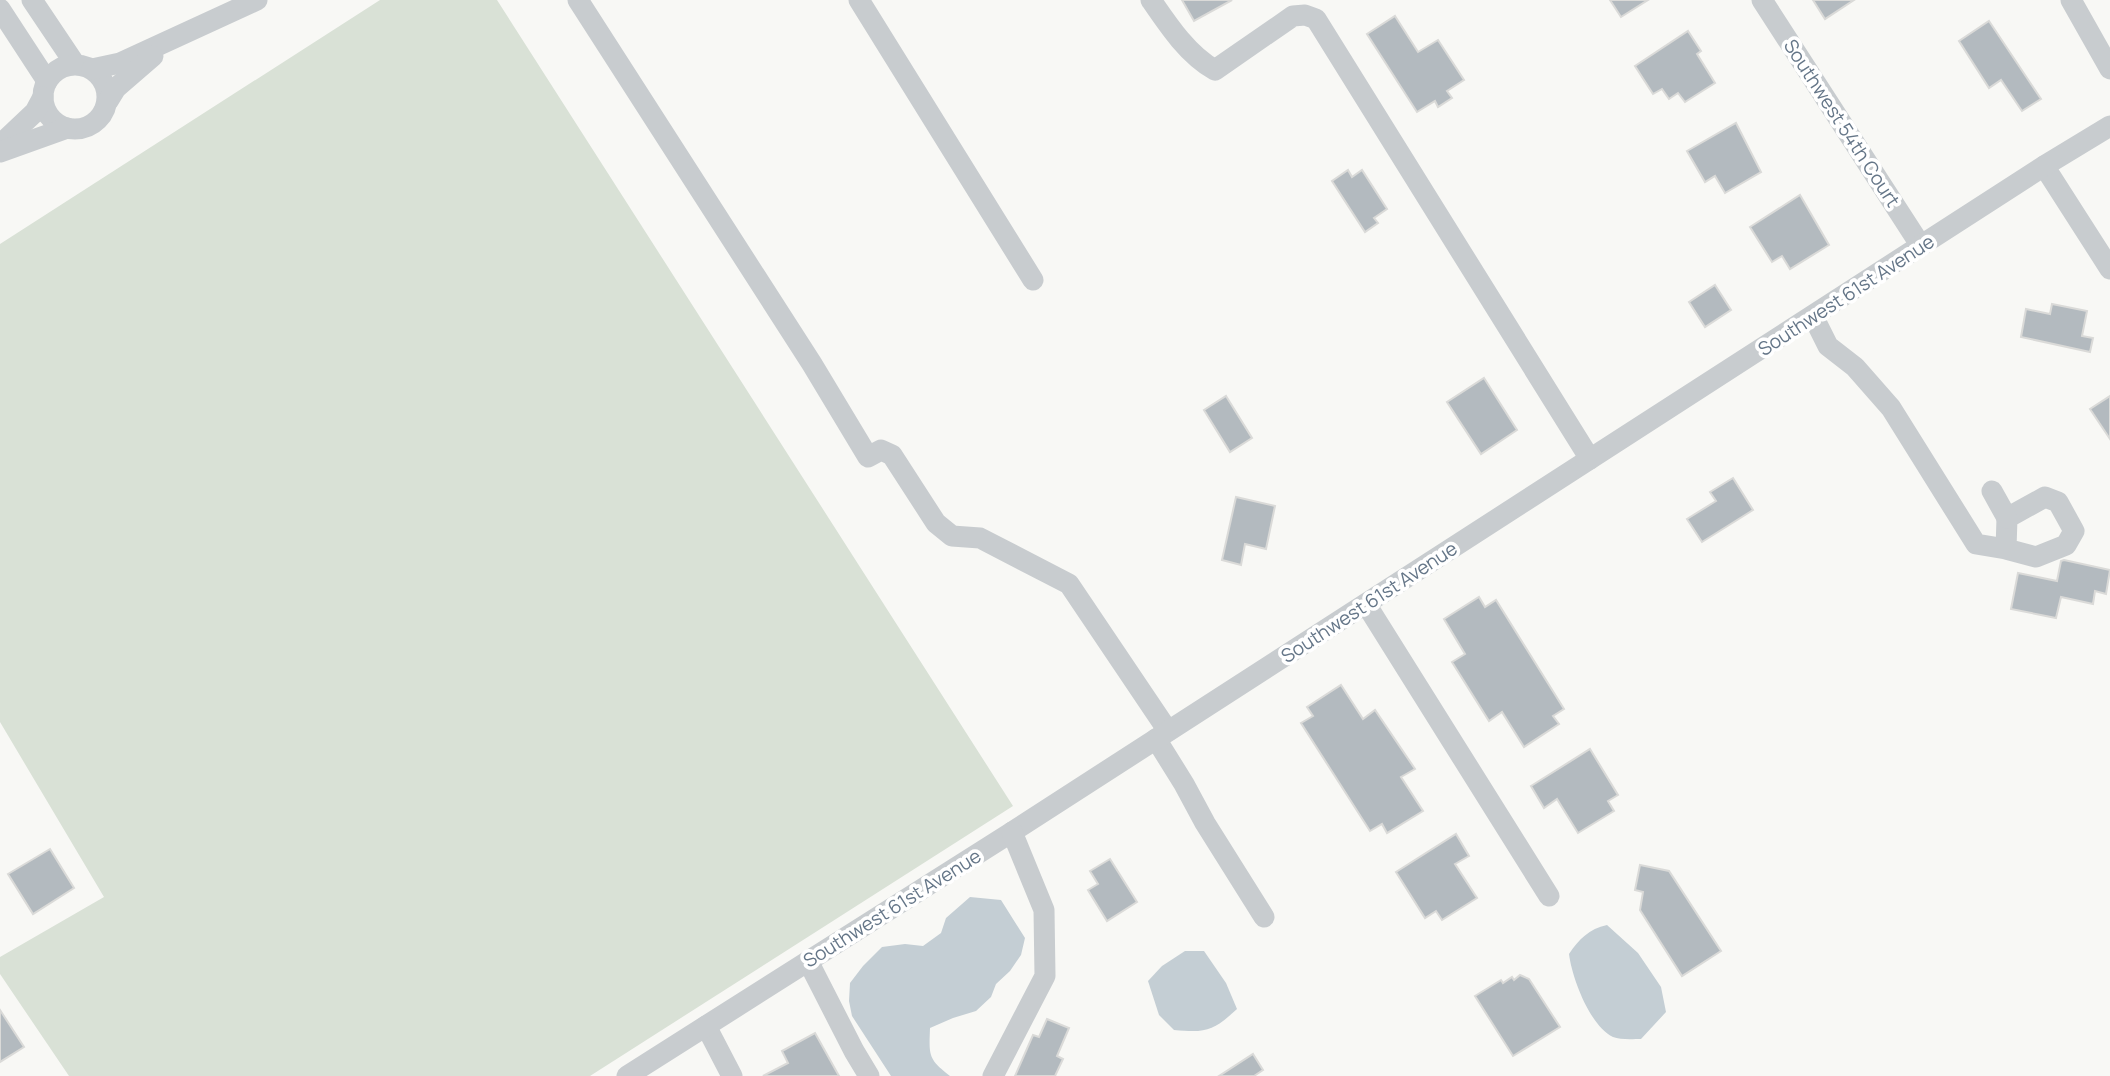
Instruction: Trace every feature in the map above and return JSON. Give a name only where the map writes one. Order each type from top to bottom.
[{"type":"street","points":[[32,0],[83,67],[101,77],[106,88],[107,101]]},
{"type":"street","points":[[0,145],[35,112],[45,89],[59,69],[120,63],[257,0]]},
{"type":"street","points":[[579,0],[869,457],[881,450],[892,455],[936,523],[952,536],[980,538],[1069,584],[1162,735],[1205,823],[1264,917]]},
{"type":"street","points":[[859,0],[1033,279]]},
{"type":"street","points":[[1151,0],[1177,35],[1206,65],[1215,70],[1293,16],[1305,15],[1316,19]]},
{"type":"street","points":[[1306,0],[1590,459]]},
{"type":"street","name":"Southwest 54th Court","points":[[1762,0],[1921,246]]},
{"type":"street","points":[[2071,0],[2110,69]]},
{"type":"street","points":[[0,9],[45,89],[46,111],[54,122],[67,128],[89,127],[98,120],[116,88],[169,42]]},
{"type":"street","name":"Southwest 61st Avenue","points":[[627,1076],[1012,832],[2110,126]]},
{"type":"street","points":[[0,152],[67,128]]},
{"type":"street","points":[[2044,166],[2110,269]]},
{"type":"street","points":[[1813,316],[1828,346],[1855,367],[1891,408],[1976,544],[2036,556],[2066,545],[2074,531],[2059,502],[2045,497],[2007,518]]},
{"type":"street","points":[[1992,491],[2007,518],[2006,548]]},
{"type":"street","points":[[1366,604],[1549,896]]},
{"type":"street","points":[[993,1076],[1045,976],[1044,911],[1012,832]]},
{"type":"street","points":[[808,961],[869,1076]]},
{"type":"street","points":[[706,1026],[732,1076]]},
{"type":"shaded area","points":[[380,0],[497,0],[1013,806],[590,1076],[69,1076],[0,974],[0,957],[104,897],[0,722],[0,244]]},
{"type":"shaded area","points":[[970,897],[1001,900],[1025,938],[1021,955],[1010,971],[996,984],[991,997],[976,1011],[930,1028],[931,1056],[950,1076],[891,1076],[852,1016],[850,983],[882,947],[905,944],[923,946],[941,933],[946,918]]},
{"type":"shaded area","points":[[1607,925],[1638,953],[1661,987],[1666,1012],[1641,1039],[1616,1038],[1605,1031],[1590,1012],[1574,976],[1569,954],[1585,935]]},
{"type":"shaded area","points":[[1185,951],[1204,951],[1226,983],[1237,1009],[1209,1029],[1174,1030],[1159,1015],[1148,981],[1162,966]]},
{"type":"building","points":[[1182,0],[1232,0],[1194,21]]},
{"type":"building","points":[[1610,0],[1648,0],[1621,17]]},
{"type":"building","points":[[1813,0],[1854,0],[1825,19]]},
{"type":"building","points":[[1395,16],[1418,52],[1438,40],[1464,80],[1447,91],[1452,98],[1438,107],[1435,101],[1417,112],[1367,34]]},
{"type":"building","points":[[1989,21],[2041,99],[2022,111],[2001,80],[1989,88],[1959,41]]},
{"type":"building","points":[[1688,31],[1701,51],[1697,54],[1715,83],[1685,102],[1678,93],[1669,99],[1662,89],[1653,94],[1635,66]]},
{"type":"building","points":[[1736,123],[1761,172],[1725,193],[1715,176],[1705,182],[1687,151]]},
{"type":"building","points":[[1348,170],[1352,177],[1362,170],[1387,209],[1374,218],[1378,223],[1365,232],[1332,181]]},
{"type":"building","points":[[1800,195],[1829,245],[1790,269],[1782,256],[1772,262],[1750,227]]},
{"type":"building","points":[[1715,285],[1731,310],[1705,327],[1689,302]]},
{"type":"building","points":[[2052,304],[2087,311],[2082,336],[2093,338],[2090,352],[2021,337],[2026,309],[2050,314]]},
{"type":"building","points":[[1484,378],[1517,430],[1481,454],[1447,402]]},
{"type":"building","points":[[1226,396],[1252,438],[1230,452],[1204,410]]},
{"type":"building","points":[[2110,396],[2110,439],[2090,409]]},
{"type":"building","points":[[1733,478],[1753,510],[1702,542],[1687,519],[1716,501],[1710,492]]},
{"type":"building","points":[[1236,497],[1275,506],[1266,549],[1245,544],[1241,565],[1222,560]]},
{"type":"building","points":[[2061,561],[2110,570],[2106,594],[2095,591],[2093,604],[2061,597],[2056,618],[2011,609],[2018,573],[2057,581]]},
{"type":"building","points":[[1479,597],[1485,607],[1496,600],[1564,709],[1553,716],[1559,724],[1524,747],[1502,712],[1489,721],[1452,662],[1465,654],[1444,619]]},
{"type":"building","points":[[1341,685],[1363,719],[1375,710],[1415,769],[1401,777],[1423,811],[1387,833],[1382,824],[1370,831],[1301,723],[1313,716],[1307,707]]},
{"type":"building","points":[[1590,749],[1618,795],[1608,801],[1614,811],[1578,833],[1557,799],[1544,808],[1531,786]]},
{"type":"building","points":[[1456,834],[1469,856],[1455,864],[1477,898],[1442,920],[1436,911],[1425,918],[1396,872]]},
{"type":"building","points":[[50,849],[74,888],[33,914],[8,874]]},
{"type":"building","points":[[1110,859],[1137,902],[1107,921],[1088,890],[1098,884],[1090,871]]},
{"type":"building","points":[[1640,865],[1669,871],[1721,951],[1682,976],[1640,910],[1643,892],[1635,890]]},
{"type":"building","points":[[1520,975],[1529,979],[1560,1027],[1513,1056],[1475,996],[1501,980],[1503,983]]},
{"type":"building","points":[[0,1010],[24,1047],[0,1062]]},
{"type":"building","points":[[1047,1019],[1069,1028],[1057,1056],[1063,1059],[1055,1076],[1015,1076],[1033,1035],[1039,1037]]},
{"type":"building","points":[[815,1033],[839,1076],[763,1076],[788,1063],[782,1051]]},
{"type":"building","points":[[1253,1054],[1263,1070],[1254,1076],[1219,1076]]}]
